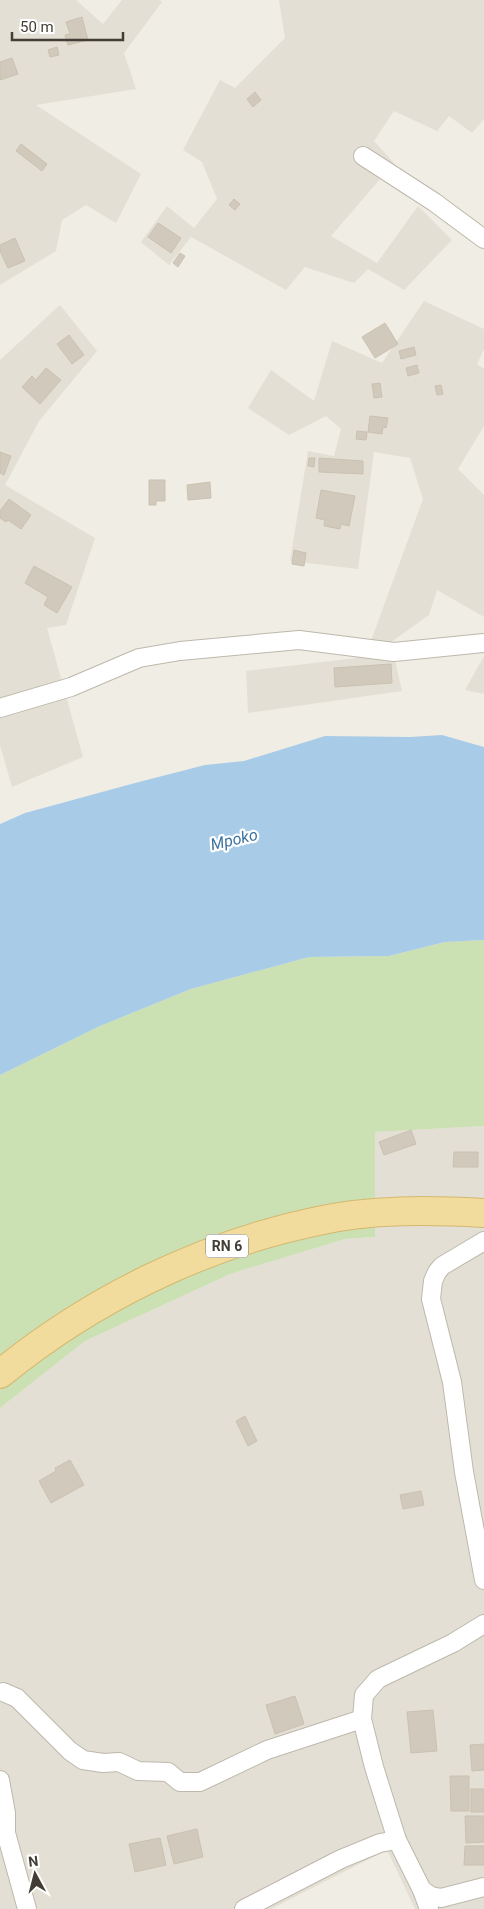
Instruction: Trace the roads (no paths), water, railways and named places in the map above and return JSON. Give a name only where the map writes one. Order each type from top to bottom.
[{"type":"main road","name":"RN 6","points":[[0,1374],[63,1329],[127,1289],[230,1244],[318,1220],[364,1214],[422,1212],[484,1213]]},
{"type":"street","points":[[363,156],[434,202],[484,239]]},
{"type":"street","points":[[0,708],[71,687],[139,658],[180,651],[299,640],[394,652],[484,643]]},
{"type":"street","points":[[484,1241],[442,1266],[433,1281],[431,1299],[452,1382],[464,1472],[484,1580]]},
{"type":"street","points":[[484,1624],[453,1643],[378,1679],[364,1695],[362,1718],[374,1768],[398,1840],[422,1890],[439,1905],[484,1887]]},
{"type":"street","points":[[1,1693],[17,1698],[70,1751],[83,1760],[103,1763],[119,1762],[138,1771],[168,1772],[180,1782],[200,1782],[267,1750],[362,1718]]},
{"type":"street","points":[[0,1780],[6,1833],[27,1909]]},
{"type":"street","points":[[244,1909],[341,1859],[380,1843],[398,1840]]},
{"type":"water","name":"Mpoko","points":[[442,735],[484,747],[484,940],[445,942],[389,956],[309,957],[191,989],[100,1026],[0,1075],[0,824],[25,813],[135,783],[205,765],[244,761],[325,736],[410,737]]}]
